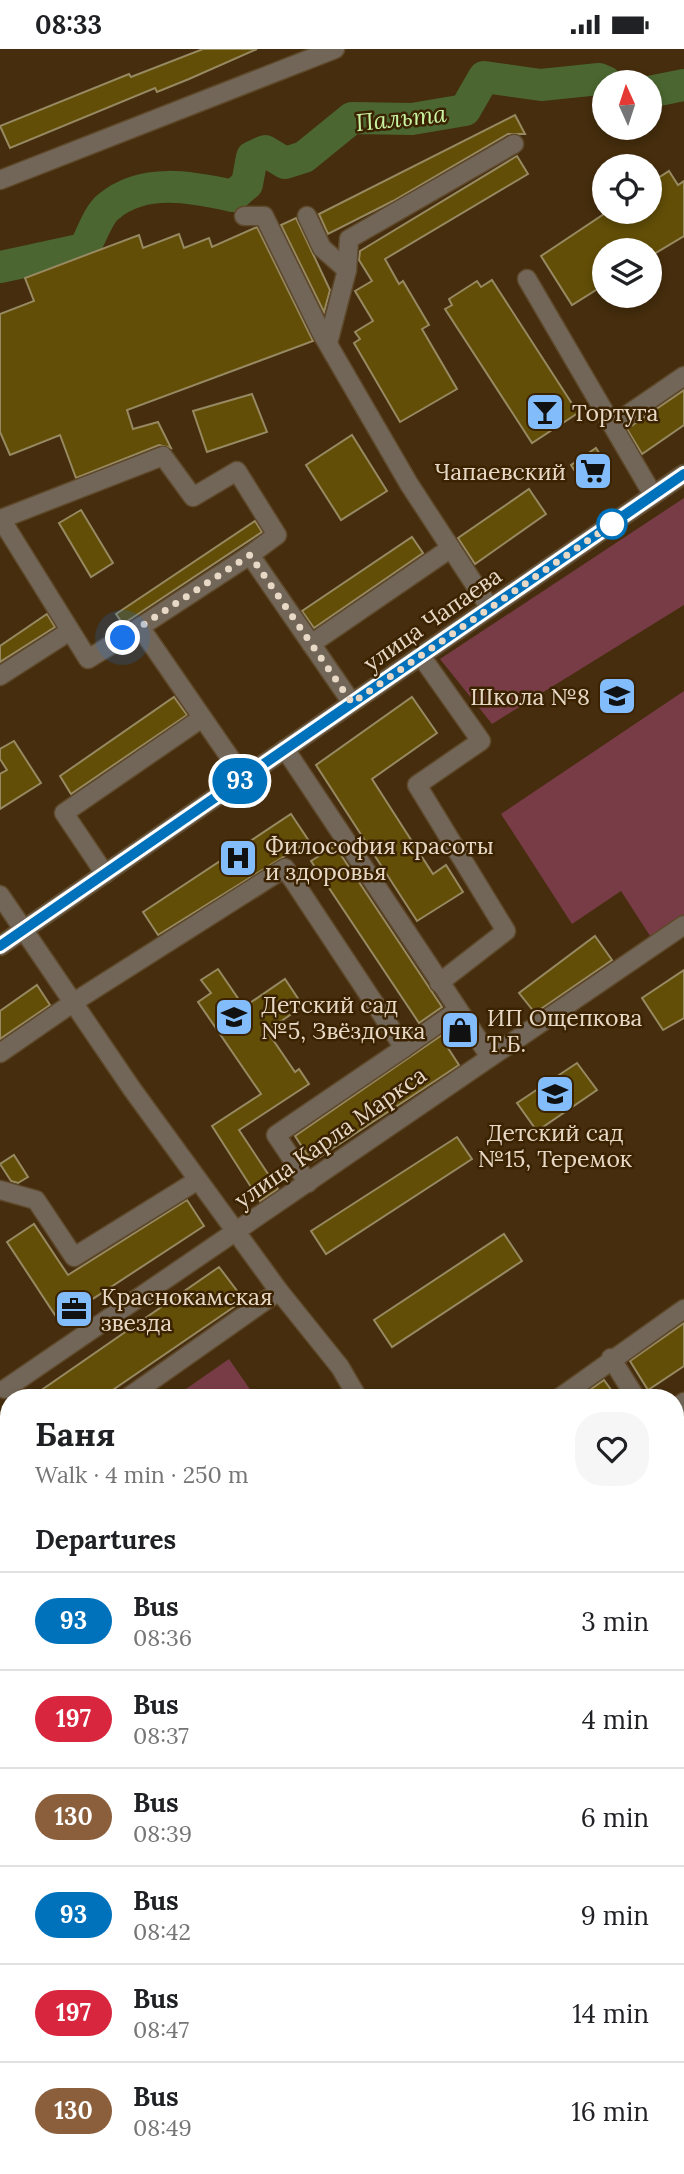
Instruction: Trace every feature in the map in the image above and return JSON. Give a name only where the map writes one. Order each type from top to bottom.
[{"type":"street","points":[[0,180],[335,49]]},
{"type":"street","points":[[328,344],[346,269],[349,239],[514,144]]},
{"type":"street","points":[[244,215],[264,216],[328,344],[409,484],[490,608]]},
{"type":"street","points":[[307,216],[322,249],[346,269]]},
{"type":"street","points":[[527,279],[653,495]]},
{"type":"street","points":[[614,424],[684,376]]},
{"type":"street","points":[[0,512],[1,519],[88,659],[277,535],[237,471],[193,497],[163,456],[1,519]]},
{"type":"street","name":"улица Чапаева","points":[[0,946],[684,474]]},
{"type":"street","points":[[312,644],[451,548]]},
{"type":"street","points":[[250,555],[352,703]]},
{"type":"street","points":[[140,627],[244,778]]},
{"type":"street","points":[[0,676],[70,631]]},
{"type":"street","points":[[421,656],[481,741],[417,785],[506,931],[439,983]]},
{"type":"street","points":[[105,874],[64,813],[202,717]]},
{"type":"street","points":[[285,749],[458,1010],[471,1046],[489,1057]]},
{"type":"street","points":[[0,1053],[74,1002],[285,868],[404,1048]]},
{"type":"street","points":[[0,895],[198,1180],[340,1367],[353,1389]]},
{"type":"street","name":"улица Карла Маркса","points":[[6,1389],[684,925]]},
{"type":"street","points":[[308,1183],[276,1135],[458,1010]]},
{"type":"street","points":[[0,1190],[36,1200],[74,1257],[198,1180]]},
{"type":"street","points":[[140,1389],[279,1290]]},
{"type":"street","points":[[571,1389],[684,1309]]},
{"type":"street","points":[[611,1358],[630,1389]]},
{"type":"shaded area","points":[[684,498],[684,605],[492,724],[440,659]]},
{"type":"shaded area","points":[[684,691],[684,916],[652,939],[621,891],[572,924],[501,814]]},
{"type":"shaded area","points":[[229,1359],[250,1389],[186,1389]]},
{"type":"building","points":[[203,49],[257,49],[157,92],[155,88],[10,148],[0,126],[129,74],[131,77]]},
{"type":"building","points":[[515,115],[525,134],[508,134],[393,201],[328,234],[319,214]]},
{"type":"building","points":[[517,156],[528,174],[385,259],[399,284],[403,281],[429,325],[422,329],[457,389],[400,422],[354,343],[360,339],[355,332],[373,321],[355,291],[372,281],[359,260],[360,251]]},
{"type":"building","points":[[669,171],[678,185],[684,181],[684,236],[662,249],[662,238],[592,238],[592,292],[572,305],[541,256],[592,222],[662,224],[662,176]]},
{"type":"building","points":[[296,218],[330,290],[324,312],[281,225]]},
{"type":"building","points":[[257,227],[313,341],[127,410],[133,429],[158,422],[171,448],[159,445],[76,478],[60,435],[10,455],[0,432],[0,314],[34,301],[25,278],[139,235],[143,248],[179,234],[184,248],[209,238],[212,247]]},
{"type":"building","points":[[492,280],[578,413],[532,443],[445,309],[452,305],[449,299],[477,281],[481,287]]},
{"type":"building","points":[[684,390],[684,425],[642,454],[627,429]]},
{"type":"building","points":[[252,394],[267,432],[207,452],[193,411]]},
{"type":"building","points":[[352,435],[387,491],[341,520],[306,465]]},
{"type":"building","points":[[596,448],[611,472],[586,488],[571,465]]},
{"type":"building","points":[[529,489],[546,514],[475,564],[458,538]]},
{"type":"building","points":[[81,510],[113,563],[91,577],[59,523]]},
{"type":"building","points":[[255,521],[262,532],[123,624],[116,614]]},
{"type":"building","points":[[412,537],[423,553],[314,628],[302,611]]},
{"type":"building","points":[[47,614],[55,627],[0,662],[0,646]]},
{"type":"building","points":[[174,697],[187,715],[71,794],[60,776]]},
{"type":"building","points":[[412,697],[437,733],[372,779],[433,874],[446,865],[463,892],[417,921],[316,765]]},
{"type":"building","points":[[14,741],[41,783],[0,809],[0,774],[7,770],[0,759],[0,749]]},
{"type":"building","points":[[291,814],[309,841],[158,935],[143,912]]},
{"type":"building","points":[[335,846],[442,1007],[419,1023],[311,861]]},
{"type":"building","points":[[595,936],[612,960],[535,1013],[519,993]]},
{"type":"building","points":[[218,969],[244,1007],[285,979],[303,1006],[267,1031],[295,1072],[299,1069],[309,1084],[239,1130],[278,1189],[260,1201],[212,1126],[261,1094],[198,1002],[211,993],[201,980]]},
{"type":"building","points":[[684,970],[684,1018],[663,1030],[642,998]]},
{"type":"building","points":[[37,985],[50,1005],[0,1039],[0,1011]]},
{"type":"building","points":[[455,1026],[461,1035],[446,1045],[459,1065],[312,1162],[295,1136]]},
{"type":"building","points":[[577,1063],[597,1090],[537,1131],[517,1103]]},
{"type":"building","points":[[457,1137],[472,1159],[326,1254],[311,1231]]},
{"type":"building","points":[[14,1155],[28,1177],[18,1183],[11,1181],[0,1164]]},
{"type":"building","points":[[187,1200],[204,1226],[59,1321],[7,1242],[34,1224],[68,1275]]},
{"type":"building","points":[[504,1234],[522,1261],[392,1347],[374,1320]]},
{"type":"building","points":[[219,1267],[244,1300],[114,1389],[43,1389]]},
{"type":"building","points":[[684,1323],[684,1366],[647,1389],[630,1361]]},
{"type":"building","points":[[604,1380],[610,1389],[591,1389]]},
{"type":"waterway","name":"Пальта","points":[[0,267],[84,249],[104,211],[137,191],[168,187],[233,196],[247,184],[252,157],[265,151],[285,163],[304,157],[352,118],[412,119],[465,110],[484,77],[541,85],[592,80]]},
{"type":"waterway","name":"Пальта","points":[[662,89],[684,85]]},
{"type":"bus line","name":"93","points":[[0,946],[684,474]]},
{"type":"place","name":"Тортуга","points":[[545,412]]},
{"type":"place","name":"Чапаевский","points":[[593,471]]},
{"type":"place","name":"Школа №8","points":[[617,696]]},
{"type":"place","name":"Философия красоты и здоровья","points":[[238,858]]},
{"type":"place","name":"Детский сад №5, Звёздочка","points":[[234,1017]]},
{"type":"place","name":"ИП Ощепкова Т.Б.","points":[[460,1030]]},
{"type":"place","name":"Детский сад №15, Теремок","points":[[555,1094]]},
{"type":"place","name":"Краснокамская звезда","points":[[74,1309]]},
{"type":"route","points":[[123,638],[250,555],[352,703],[612,524]]}]
